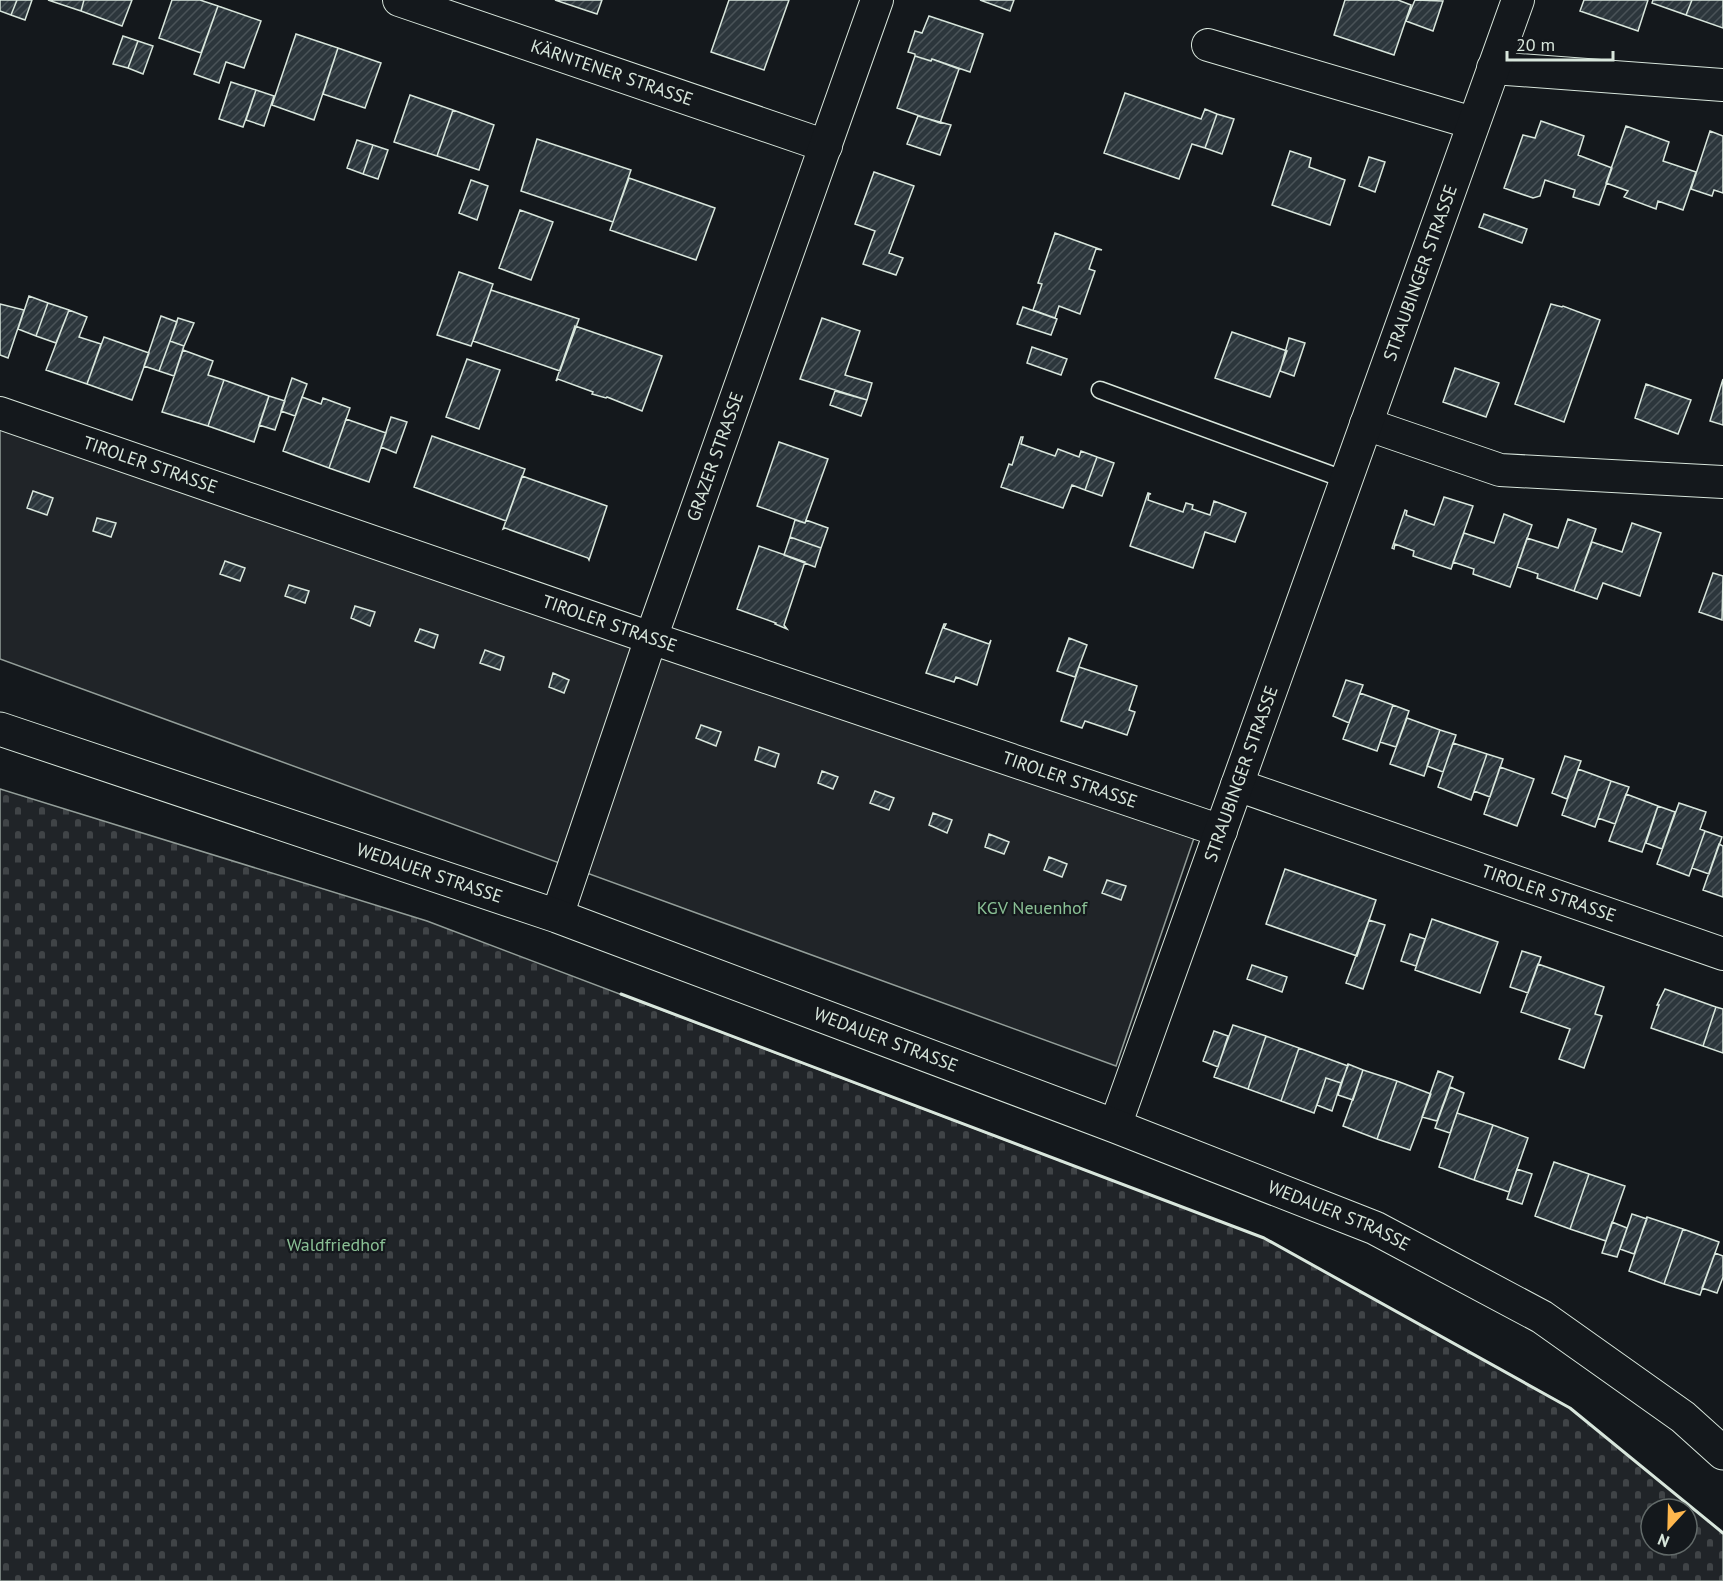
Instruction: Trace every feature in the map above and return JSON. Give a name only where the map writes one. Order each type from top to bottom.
[{"type":"street","name":"KÄRNTENER STRASSE","points":[[399,0],[826,146]]},
{"type":"street","name":"GRAZER STRASSE","points":[[557,916],[651,638],[877,0]]},
{"type":"street","name":"STRAUBINGER STRASSE","points":[[1115,1126],[1518,0]]},
{"type":"street","points":[[1208,45],[1473,123]]},
{"type":"street","points":[[1493,68],[1723,86]]},
{"type":"street","name":"TIROLER STRASSE","points":[[0,413],[651,638],[1221,831]]},
{"type":"street","points":[[1366,424],[1500,470],[1723,482]]},
{"type":"street","name":"WEDAUER STRASSE","points":[[0,729],[557,916],[1115,1126],[1375,1228],[1533,1312],[1683,1417],[1723,1453]]},
{"type":"street","name":"TIROLER STRASSE","points":[[1237,785],[1723,954]]},
{"type":"lane","points":[[1100,390],[1346,480]]},
{"type":"green space","name":"KGV Neuenhof","points":[[0,427],[1194,838],[1116,1066],[0,659]]},
{"type":"green space","name":"Waldfriedhof","points":[[0,789],[427,921],[1264,1238],[1570,1408],[1679,1497],[1639,1497],[1639,1557],[1699,1557],[1699,1513],[1723,1533],[1723,1581],[0,1581]]},
{"type":"building","points":[[0,0],[17,0],[11,15],[0,11]]},
{"type":"building","points":[[17,0],[32,0],[25,20],[11,15]]},
{"type":"building","points":[[48,0],[84,0],[81,11]]},
{"type":"building","points":[[84,0],[132,0],[122,26],[81,11]]},
{"type":"building","points":[[172,0],[200,0],[218,6],[201,53],[159,38]]},
{"type":"building","points":[[555,0],[602,0],[597,14]]},
{"type":"building","points":[[729,0],[789,0],[764,70],[711,52]]},
{"type":"building","points":[[980,0],[1014,0],[1010,11]]},
{"type":"building","points":[[1345,0],[1398,0],[1411,5],[1394,55],[1334,35]]},
{"type":"building","points":[[1415,0],[1443,1],[1433,31],[1406,21]]},
{"type":"building","points":[[1584,0],[1648,0],[1638,31],[1580,11]]},
{"type":"building","points":[[1653,0],[1692,0],[1686,15],[1652,3]]},
{"type":"building","points":[[1692,0],[1723,0],[1723,28],[1686,15]]},
{"type":"building","points":[[218,6],[261,21],[244,68],[226,62],[219,83],[194,74]]},
{"type":"building","points":[[929,16],[983,34],[970,72],[908,52],[915,31],[922,33]]},
{"type":"building","points":[[296,34],[338,48],[314,120],[272,105]]},
{"type":"building","points":[[123,36],[138,41],[128,68],[113,64]]},
{"type":"building","points":[[138,41],[153,46],[143,74],[128,68]]},
{"type":"building","points":[[338,48],[381,63],[365,108],[323,94]]},
{"type":"building","points":[[915,56],[931,61],[932,59],[959,69],[940,123],[897,108]]},
{"type":"building","points":[[231,82],[256,90],[243,127],[219,119]]},
{"type":"building","points":[[256,90],[274,96],[264,126],[246,120]]},
{"type":"building","points":[[1125,93],[1201,119],[1205,109],[1217,114],[1205,148],[1192,144],[1179,179],[1104,153]]},
{"type":"building","points":[[410,95],[453,110],[437,156],[394,142]]},
{"type":"building","points":[[453,110],[494,125],[479,170],[437,156]]},
{"type":"building","points":[[1217,114],[1234,119],[1222,154],[1205,148]]},
{"type":"building","points":[[918,116],[951,125],[940,155],[907,144]]},
{"type":"building","points":[[1541,121],[1584,136],[1578,155],[1612,168],[1599,205],[1573,197],[1575,190],[1545,180],[1540,196],[1533,198],[1504,188],[1523,135],[1535,138]]},
{"type":"building","points":[[1626,126],[1669,142],[1663,161],[1696,172],[1683,210],[1658,201],[1656,209],[1624,197],[1628,191],[1606,183]]},
{"type":"building","points":[[1710,131],[1723,136],[1723,193],[1714,190],[1712,196],[1691,189]]},
{"type":"building","points":[[537,139],[631,170],[613,222],[521,191]]},
{"type":"building","points":[[357,140],[373,145],[363,174],[347,168]]},
{"type":"building","points":[[373,145],[388,150],[378,179],[363,174]]},
{"type":"building","points":[[1290,151],[1311,158],[1309,167],[1345,180],[1330,225],[1272,205]]},
{"type":"building","points":[[1369,157],[1385,162],[1375,192],[1359,186]]},
{"type":"building","points":[[874,172],[914,186],[889,253],[903,258],[896,275],[863,264],[875,231],[855,224]]},
{"type":"building","points":[[629,178],[715,208],[696,260],[610,230]]},
{"type":"building","points":[[471,180],[488,186],[477,220],[459,213]]},
{"type":"building","points":[[520,210],[553,222],[531,280],[499,268]]},
{"type":"building","points":[[1484,214],[1527,229],[1522,243],[1479,227]]},
{"type":"building","points":[[1055,233],[1102,250],[1096,249],[1089,269],[1095,271],[1080,314],[1059,306],[1055,318],[1033,310],[1042,284],[1038,283]]},
{"type":"building","points":[[459,272],[493,284],[471,346],[437,335]]},
{"type":"building","points":[[491,290],[579,319],[560,371],[473,341]]},
{"type":"building","points":[[29,296],[48,303],[36,336],[18,329]]},
{"type":"building","points":[[48,303],[69,310],[56,343],[36,336]]},
{"type":"building","points":[[0,304],[24,310],[8,358],[0,355]]},
{"type":"building","points":[[1551,304],[1563,306],[1600,320],[1564,422],[1515,404]]},
{"type":"building","points":[[1023,307],[1057,319],[1051,335],[1017,324]]},
{"type":"building","points":[[69,310],[87,317],[79,337],[101,344],[87,384],[46,370]]},
{"type":"building","points":[[161,316],[177,322],[159,371],[144,366]]},
{"type":"building","points":[[178,318],[194,323],[184,346],[170,341]]},
{"type":"building","points":[[822,318],[860,331],[845,375],[872,383],[867,400],[800,379]]},
{"type":"building","points":[[575,326],[662,356],[642,411],[607,397],[592,394],[593,392],[558,379],[556,381]]},
{"type":"building","points":[[1232,332],[1287,351],[1270,397],[1215,378]]},
{"type":"building","points":[[104,337],[149,353],[132,400],[87,384]]},
{"type":"building","points":[[1289,338],[1305,343],[1294,376],[1280,371]]},
{"type":"building","points":[[170,341],[184,346],[174,376],[159,371]]},
{"type":"building","points":[[1032,347],[1067,359],[1061,375],[1027,363]]},
{"type":"building","points":[[183,350],[213,361],[208,375],[224,380],[208,426],[162,412]]},
{"type":"building","points":[[467,359],[500,370],[479,429],[446,417]]},
{"type":"building","points":[[1455,368],[1499,383],[1486,417],[1443,402]]},
{"type":"building","points":[[292,378],[307,384],[295,416],[281,411]]},
{"type":"building","points":[[1723,379],[1723,425],[1710,421]]},
{"type":"building","points":[[224,380],[269,396],[254,442],[208,426]]},
{"type":"building","points":[[1646,384],[1691,400],[1678,434],[1635,418]]},
{"type":"building","points":[[835,391],[867,400],[861,416],[830,405]]},
{"type":"building","points":[[269,396],[285,401],[275,430],[259,425]]},
{"type":"building","points":[[302,397],[321,404],[323,398],[350,408],[329,468],[283,451]]},
{"type":"building","points":[[391,417],[407,422],[396,453],[381,447]]},
{"type":"building","points":[[346,419],[386,433],[369,482],[329,468]]},
{"type":"building","points":[[432,436],[525,469],[506,521],[414,487]]},
{"type":"building","points":[[1021,437],[1023,437],[1021,444],[1055,456],[1058,449],[1079,457],[1081,451],[1097,457],[1085,490],[1072,485],[1063,508],[1001,487],[1009,464],[1012,465]]},
{"type":"building","points":[[779,442],[828,459],[805,523],[757,506]]},
{"type":"building","points":[[1097,457],[1114,463],[1102,496],[1085,490]]},
{"type":"building","points":[[522,476],[607,506],[589,560],[503,529]]},
{"type":"building","points":[[33,491],[53,498],[47,515],[27,508]]},
{"type":"building","points":[[1148,493],[1151,494],[1148,500],[1183,512],[1186,503],[1193,505],[1192,509],[1210,515],[1214,501],[1246,513],[1235,542],[1205,532],[1193,568],[1130,546]]},
{"type":"building","points":[[1444,497],[1473,506],[1451,569],[1413,556],[1414,551],[1395,544],[1394,549],[1392,548],[1405,510],[1406,515],[1434,525]]},
{"type":"building","points":[[1504,514],[1532,525],[1510,587],[1473,574],[1474,569],[1453,562],[1464,533],[1494,543]]},
{"type":"building","points":[[97,518],[116,523],[111,537],[93,531]]},
{"type":"building","points":[[1568,519],[1596,529],[1574,591],[1537,578],[1538,574],[1517,567],[1527,538],[1558,548]]},
{"type":"building","points":[[795,520],[805,523],[806,520],[828,528],[821,548],[790,537]]},
{"type":"building","points":[[1632,523],[1661,533],[1640,596],[1603,583],[1597,599],[1574,591],[1592,542],[1622,552]]},
{"type":"building","points":[[790,537],[821,548],[815,567],[784,555]]},
{"type":"building","points":[[759,546],[805,562],[784,625],[787,629],[737,609]]},
{"type":"building","points":[[225,561],[245,568],[240,581],[220,574]]},
{"type":"building","points":[[1713,573],[1723,576],[1722,620],[1699,612]]},
{"type":"building","points":[[289,585],[309,591],[305,603],[285,596]]},
{"type":"building","points":[[355,606],[375,612],[370,626],[351,618]]},
{"type":"building","points":[[944,624],[946,624],[944,628],[989,644],[991,640],[977,685],[956,677],[954,682],[926,673]]},
{"type":"building","points":[[420,629],[438,635],[434,648],[415,641]]},
{"type":"building","points":[[1069,638],[1087,645],[1075,677],[1057,671]]},
{"type":"building","points":[[485,650],[504,657],[500,670],[480,663]]},
{"type":"building","points":[[1079,667],[1137,686],[1129,710],[1135,712],[1127,735],[1085,721],[1082,728],[1061,721]]},
{"type":"building","points":[[553,673],[569,680],[564,693],[549,687]]},
{"type":"building","points":[[1346,680],[1363,685],[1349,723],[1333,716]]},
{"type":"building","points":[[1360,693],[1393,705],[1377,751],[1343,739]]},
{"type":"building","points":[[1393,705],[1409,711],[1396,747],[1380,742]]},
{"type":"building","points":[[1407,718],[1440,730],[1424,776],[1390,764]]},
{"type":"building","points":[[701,725],[721,732],[716,746],[696,738]]},
{"type":"building","points":[[1440,730],[1456,735],[1443,772],[1427,766]]},
{"type":"building","points":[[1453,743],[1487,754],[1471,800],[1438,787]]},
{"type":"building","points":[[759,747],[779,754],[775,767],[755,760]]},
{"type":"building","points":[[1487,754],[1503,759],[1490,797],[1474,791]]},
{"type":"building","points":[[1565,756],[1581,761],[1567,799],[1552,793]]},
{"type":"building","points":[[1500,767],[1534,779],[1517,826],[1484,814]]},
{"type":"building","points":[[1578,769],[1611,781],[1595,827],[1562,815]]},
{"type":"building","points":[[822,771],[838,777],[833,789],[818,783]]},
{"type":"building","points":[[1611,781],[1629,787],[1615,824],[1598,818]]},
{"type":"building","points":[[875,791],[894,798],[889,810],[870,803]]},
{"type":"building","points":[[1626,794],[1658,806],[1642,852],[1609,841]]},
{"type":"building","points":[[1679,803],[1706,812],[1700,829],[1705,831],[1689,876],[1657,864]]},
{"type":"building","points":[[1658,806],[1675,812],[1662,849],[1646,843]]},
{"type":"building","points":[[933,813],[952,820],[947,833],[929,825]]},
{"type":"building","points":[[1705,831],[1722,837],[1709,874],[1692,868]]},
{"type":"building","points":[[989,834],[1009,842],[1004,854],[985,847]]},
{"type":"building","points":[[1719,844],[1723,846],[1723,897],[1703,890]]},
{"type":"building","points":[[1049,857],[1067,864],[1062,877],[1044,870]]},
{"type":"building","points":[[1285,869],[1376,900],[1357,956],[1266,924]]},
{"type":"building","points":[[1107,880],[1126,886],[1121,900],[1102,893]]},
{"type":"building","points":[[1432,919],[1498,942],[1480,993],[1415,970]]},
{"type":"building","points":[[1369,920],[1385,925],[1363,989],[1346,983]]},
{"type":"building","points":[[1410,934],[1425,939],[1416,966],[1401,961]]},
{"type":"building","points":[[1522,951],[1541,957],[1528,993],[1510,987]]},
{"type":"building","points":[[1538,964],[1604,987],[1595,1014],[1602,1016],[1584,1068],[1559,1059],[1570,1029],[1521,1012]]},
{"type":"building","points":[[1252,965],[1287,977],[1282,992],[1247,979]]},
{"type":"building","points":[[1665,989],[1716,1007],[1703,1046],[1651,1028],[1659,1005],[1657,1005]]},
{"type":"building","points":[[1716,1007],[1723,1009],[1723,1053],[1703,1046]]},
{"type":"building","points":[[1233,1025],[1266,1036],[1248,1089],[1214,1077]]},
{"type":"building","points":[[1214,1031],[1228,1036],[1218,1067],[1203,1061]]},
{"type":"building","points":[[1266,1036],[1299,1048],[1281,1101],[1248,1089]]},
{"type":"building","points":[[1299,1048],[1348,1066],[1341,1083],[1326,1078],[1314,1113],[1281,1101]]},
{"type":"building","points":[[1348,1064],[1363,1070],[1353,1100],[1338,1095]]},
{"type":"building","points":[[1363,1070],[1397,1081],[1377,1139],[1343,1126]]},
{"type":"building","points":[[1438,1071],[1453,1077],[1437,1121],[1422,1117]]},
{"type":"building","points":[[1326,1078],[1341,1083],[1332,1111],[1317,1105]]},
{"type":"building","points":[[1397,1081],[1431,1094],[1410,1150],[1377,1139]]},
{"type":"building","points":[[1450,1087],[1464,1093],[1450,1133],[1435,1128]]},
{"type":"building","points":[[1457,1113],[1493,1125],[1474,1180],[1439,1167]]},
{"type":"building","points":[[1493,1125],[1528,1138],[1509,1192],[1474,1180]]},
{"type":"building","points":[[1554,1162],[1589,1174],[1570,1229],[1535,1216]]},
{"type":"building","points":[[1517,1169],[1532,1174],[1522,1204],[1507,1199]]},
{"type":"building","points":[[1589,1174],[1625,1186],[1606,1241],[1570,1229]]},
{"type":"building","points":[[1632,1214],[1647,1219],[1634,1254],[1620,1249]]},
{"type":"building","points":[[1647,1217],[1683,1229],[1664,1284],[1629,1271]]},
{"type":"building","points":[[1612,1222],[1627,1228],[1617,1257],[1602,1253]]},
{"type":"building","points":[[1683,1229],[1719,1242],[1700,1295],[1664,1284]]},
{"type":"building","points":[[1715,1253],[1723,1256],[1723,1277],[1717,1293],[1702,1288]]},
{"type":"wall","points":[[621,994],[1264,1238],[1570,1408],[1723,1533]]}]
